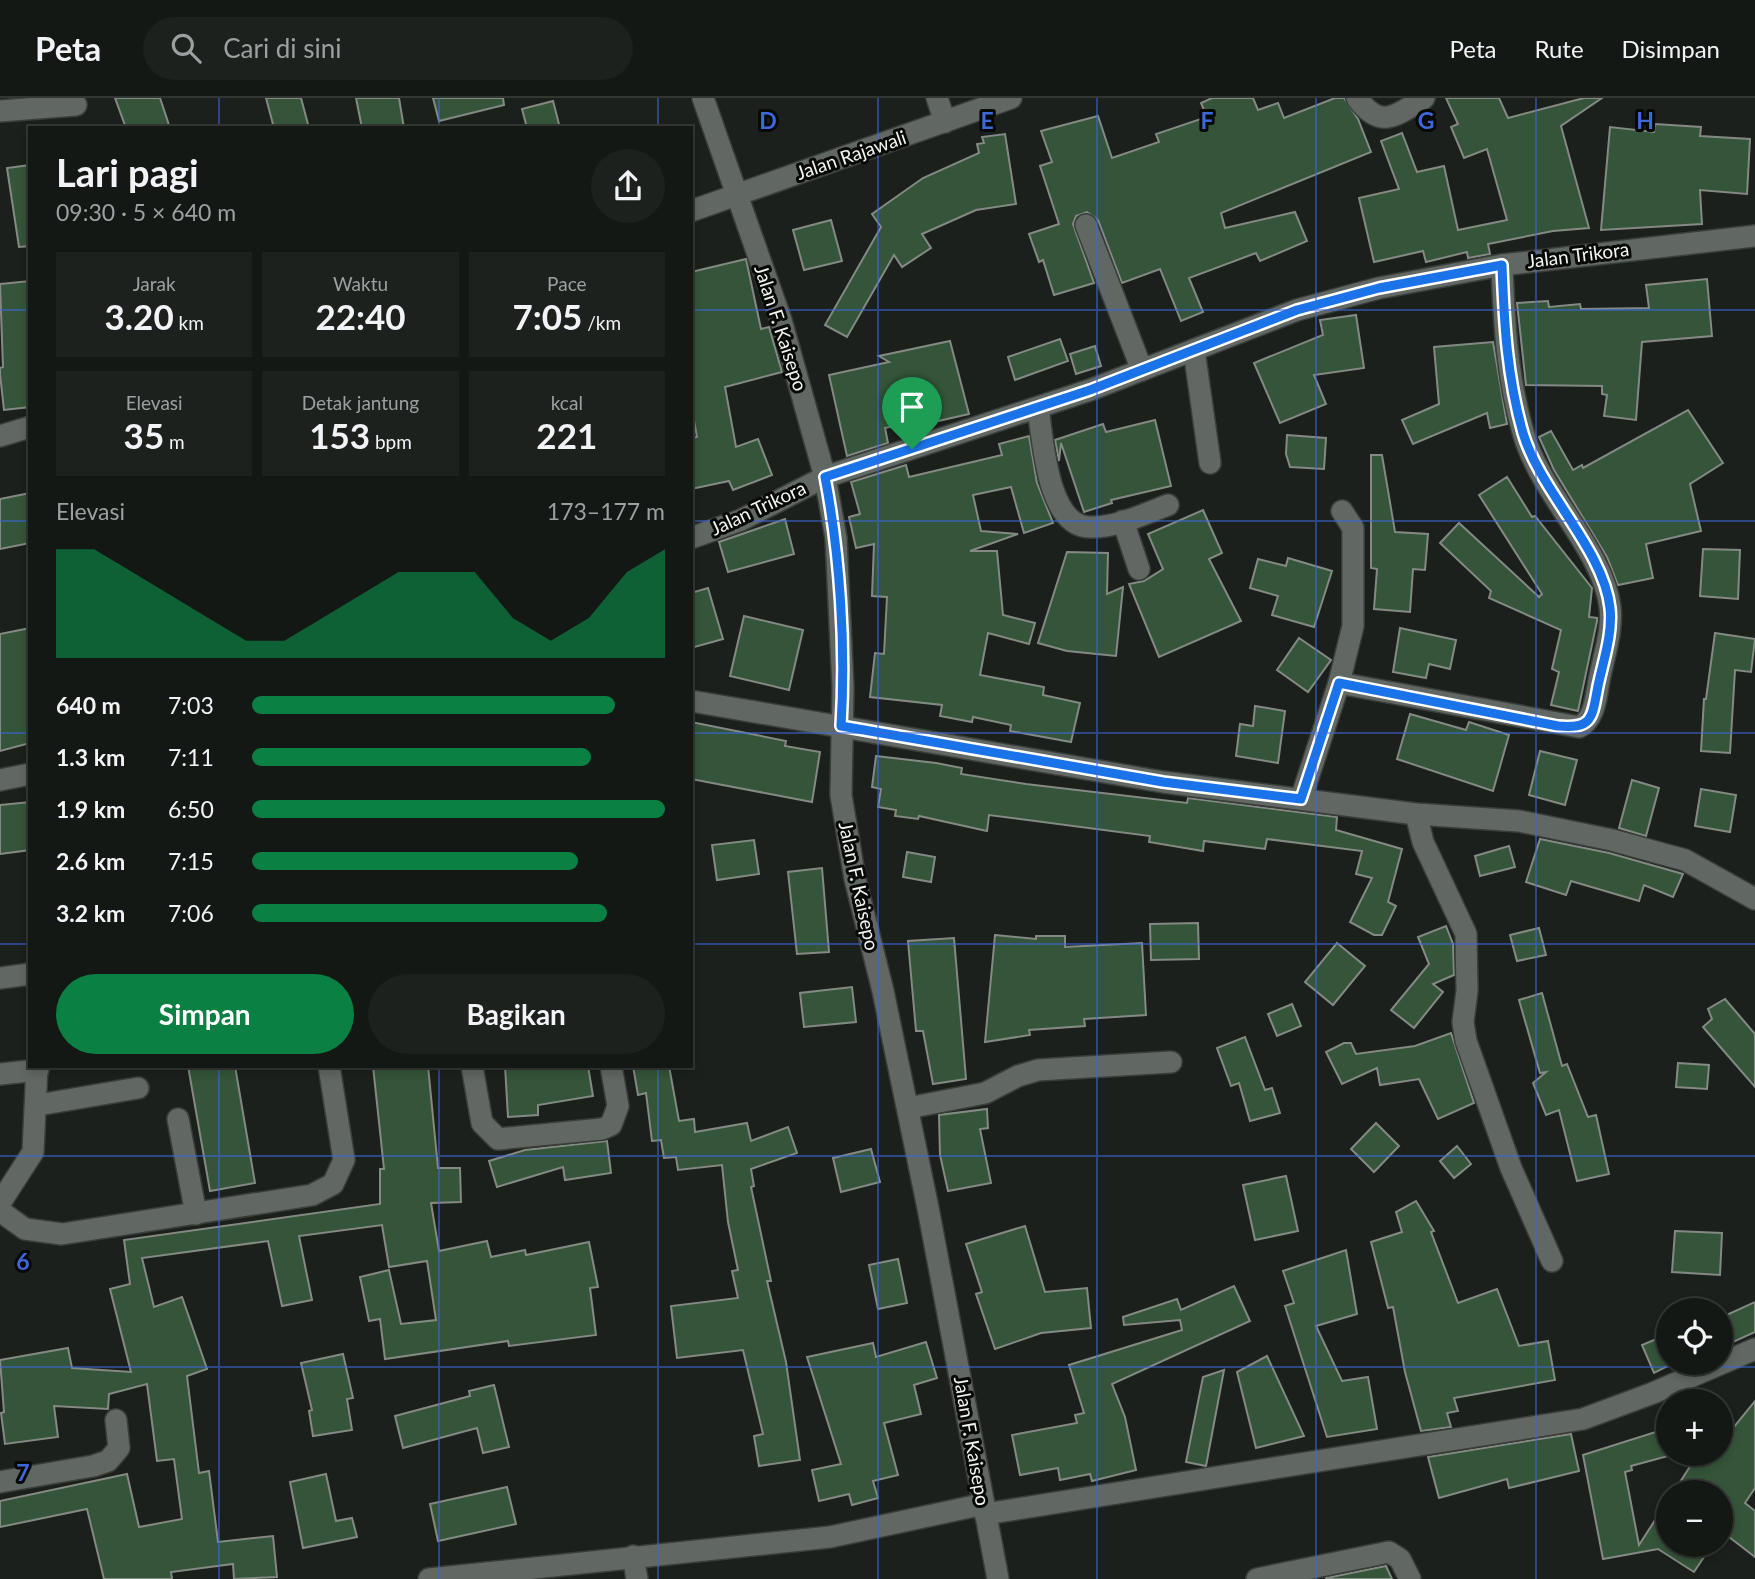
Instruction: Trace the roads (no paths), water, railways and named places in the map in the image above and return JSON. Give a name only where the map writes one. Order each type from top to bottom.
[{"type":"street","name":"Jalan F. Kaisepo","points":[[703,98],[781,320],[825,477],[836,538],[843,688],[841,795],[855,879],[883,990],[908,1108],[998,1579]]},
{"type":"street","points":[[937,98],[945,122]]},
{"type":"street","name":"Jalan Rajawali","points":[[693,210],[1011,98]]},
{"type":"street","points":[[1357,98],[1372,115],[1382,118],[1392,117],[1424,98]]},
{"type":"street","points":[[0,111],[76,105]]},
{"type":"street","points":[[1086,225],[1142,370]]},
{"type":"street","name":"Jalan Trikora","points":[[693,537],[741,520],[825,477],[1038,408],[1297,310],[1379,288],[1502,265],[1755,236]]},
{"type":"street","points":[[1339,683],[1579,727],[1586,724],[1595,703],[1610,608],[1594,562],[1541,473],[1523,435],[1507,362],[1502,265]]},
{"type":"street","points":[[1194,350],[1210,463]]},
{"type":"street","points":[[1038,408],[1048,469],[1060,510],[1075,524],[1090,527],[1123,521],[1168,505]]},
{"type":"street","points":[[0,436],[28,428]]},
{"type":"street","points":[[1301,799],[1339,683],[1353,626],[1353,528],[1342,511]]},
{"type":"street","points":[[1123,521],[1139,569]]},
{"type":"street","points":[[693,701],[1163,782],[1416,814],[1519,821],[1612,840],[1685,860],[1755,899]]},
{"type":"street","points":[[0,780],[28,774]]},
{"type":"street","points":[[1416,814],[1423,842],[1466,934],[1467,991],[1463,1022],[1466,1041],[1511,1168],[1552,1261]]},
{"type":"street","points":[[0,978],[28,974]]},
{"type":"street","points":[[908,1108],[985,1093],[1018,1076],[1038,1070],[1171,1062]]},
{"type":"street","points":[[0,1074],[37,1068],[38,1105],[33,1152],[0,1203]]},
{"type":"street","points":[[0,1210],[25,1229],[62,1234],[312,1195],[333,1184],[344,1160],[329,1068]]},
{"type":"street","points":[[472,1068],[482,1124],[493,1136],[508,1140],[602,1129],[611,1125],[618,1105],[611,1068]]},
{"type":"street","points":[[38,1105],[138,1088]]},
{"type":"street","points":[[178,1119],[196,1214]]},
{"type":"street","points":[[429,1579],[830,1537],[984,1509],[1583,1419],[1653,1393],[1755,1349]]},
{"type":"street","points":[[0,1482],[108,1461],[119,1448],[116,1420]]},
{"type":"street","points":[[1257,1579],[1389,1552],[1401,1559],[1410,1579]]},
{"type":"street","points":[[633,1556],[637,1579]]}]
